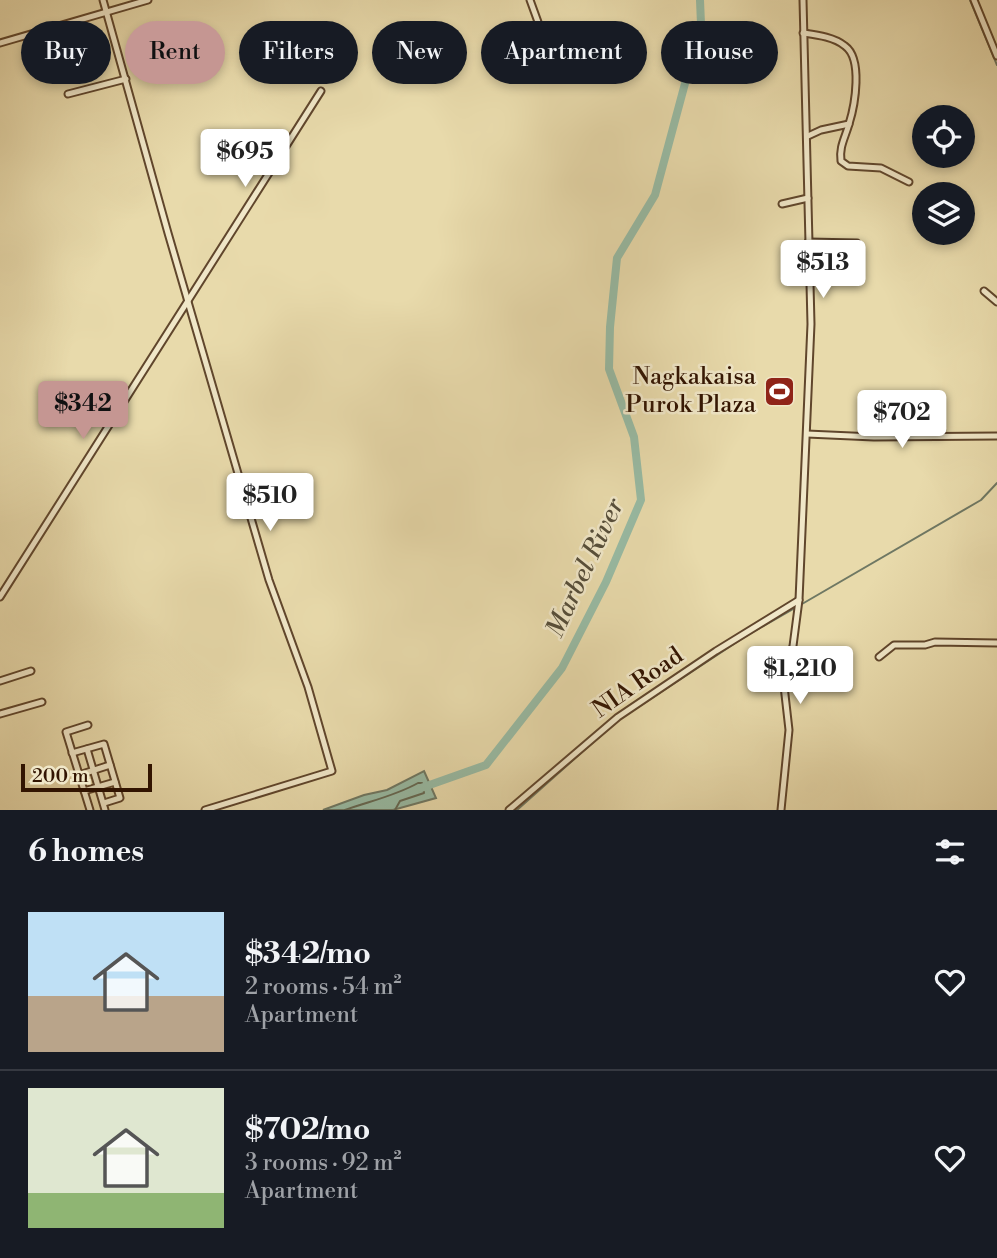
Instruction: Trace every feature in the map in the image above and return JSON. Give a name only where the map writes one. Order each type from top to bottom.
[{"type":"street","points":[[103,0],[125,76]]},
{"type":"street","points":[[0,43],[145,0]]},
{"type":"street","points":[[530,0],[538,21]]},
{"type":"street","points":[[781,810],[789,730],[783,677],[793,646],[799,600],[811,324],[803,0]]},
{"type":"street","points":[[974,0],[997,56]]},
{"type":"street","points":[[803,33],[843,44],[854,57],[856,84],[849,124],[842,142],[843,163],[848,166],[881,168],[909,182]]},
{"type":"street","points":[[68,94],[125,79]]},
{"type":"street","points":[[127,84],[168,233],[270,580],[308,687],[332,771],[205,810]]},
{"type":"street","points":[[0,597],[321,91]]},
{"type":"street","points":[[808,136],[821,130],[849,124]]},
{"type":"street","points":[[782,204],[808,198]]},
{"type":"street","points":[[808,242],[857,243]]},
{"type":"street","points":[[984,291],[997,302]]},
{"type":"street","points":[[807,434],[874,437],[997,436]]},
{"type":"street","name":"NIA Road","points":[[509,810],[618,717],[716,651],[799,600]]},
{"type":"street","points":[[879,657],[894,645],[925,645],[935,642],[997,643]]},
{"type":"street","points":[[0,681],[30,671]]},
{"type":"street","points":[[0,714],[42,702]]},
{"type":"street","points":[[88,725],[66,732],[90,810]]},
{"type":"street","points":[[72,753],[87,748],[104,744],[120,798],[104,807],[87,748]]},
{"type":"street","points":[[79,775],[110,765]]},
{"type":"street","points":[[84,792],[115,782]]},
{"type":"shaded area","name":"Nagkakaisa Purok Plaza","points":[[770,384],[789,388],[787,398],[768,393]]},
{"type":"water","points":[[424,771],[436,798],[393,810],[323,810],[387,790]]},
{"type":"waterway","name":"Marbel River","points":[[421,788],[486,765],[562,668],[606,582],[641,500],[634,437],[609,369],[617,258],[655,195],[701,24],[700,0]]},
{"type":"waterway","points":[[970,0],[997,65]]},
{"type":"waterway","points":[[802,604],[981,500],[997,483]]},
{"type":"waterway","points":[[517,810],[617,721],[746,636],[795,608]]},
{"type":"place","name":"Nagkakaisa Purok Plaza","points":[[779,391]]}]
